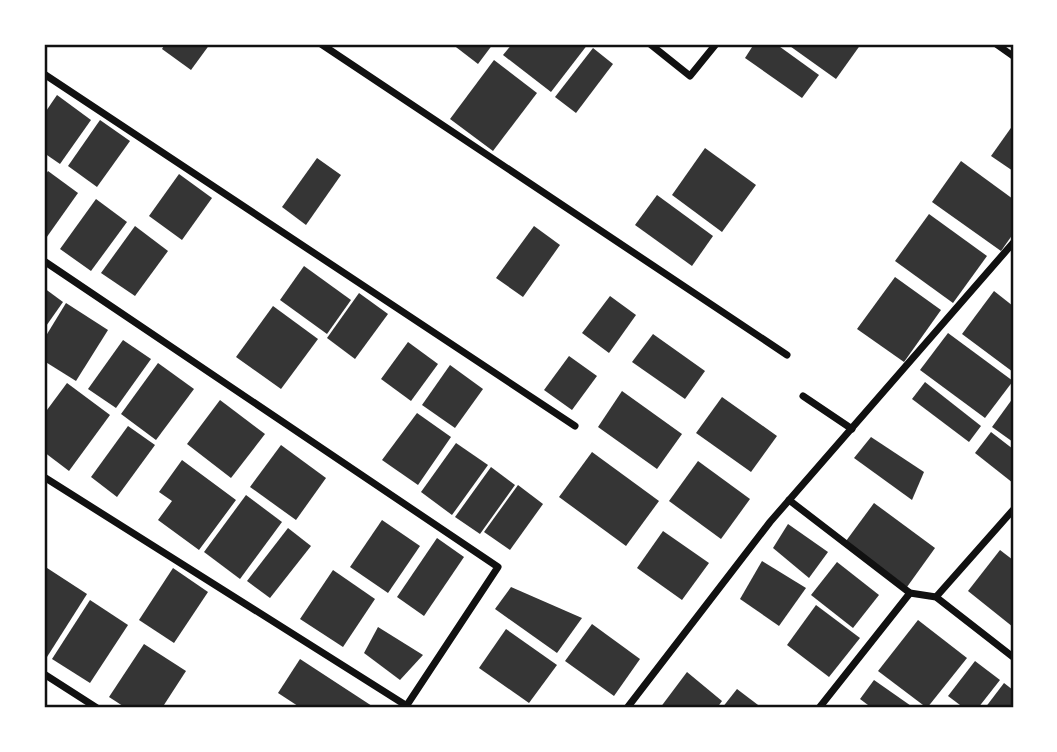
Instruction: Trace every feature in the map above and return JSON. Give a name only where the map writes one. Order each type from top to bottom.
[{"type":"street","points":[[321,44],[787,355]]},
{"type":"street","points":[[650,44],[690,76],[716,44]]},
{"type":"street","points":[[996,44],[1013,56]]},
{"type":"street","points":[[44,74],[575,426]]},
{"type":"street","points":[[627,708],[789,500],[1013,243]]},
{"type":"street","points":[[44,261],[498,567],[406,707],[44,477]]},
{"type":"street","points":[[803,396],[852,429]]},
{"type":"street","points":[[789,500],[910,593],[936,597],[1013,657]]},
{"type":"street","points":[[936,597],[1013,510]]},
{"type":"street","points":[[819,708],[910,593]]},
{"type":"street","points":[[44,674],[97,708]]},
{"type":"building","points":[[165,44],[210,44],[191,70],[162,49]]},
{"type":"building","points":[[452,44],[493,44],[478,64]]},
{"type":"building","points":[[512,44],[588,44],[551,92],[503,55]]},
{"type":"building","points":[[754,44],[776,44],[819,75],[802,98],[745,58]]},
{"type":"building","points":[[787,44],[861,44],[836,79]]},
{"type":"building","points":[[593,48],[613,64],[576,113],[555,97]]},
{"type":"building","points":[[494,60],[537,93],[493,151],[450,119]]},
{"type":"building","points":[[57,95],[91,120],[60,164],[44,153],[44,114]]},
{"type":"building","points":[[100,120],[130,141],[97,187],[68,166]]},
{"type":"building","points":[[1013,125],[1013,171],[991,156]]},
{"type":"building","points":[[705,148],[756,185],[722,232],[672,195]]},
{"type":"building","points":[[317,158],[341,175],[306,225],[282,207]]},
{"type":"building","points":[[961,161],[1013,199],[1013,234],[1001,251],[932,202]]},
{"type":"building","points":[[48,171],[78,193],[44,241],[44,177]]},
{"type":"building","points":[[179,174],[212,198],[182,240],[149,216]]},
{"type":"building","points":[[657,195],[713,236],[692,266],[635,225]]},
{"type":"building","points":[[96,199],[127,222],[91,271],[60,249]]},
{"type":"building","points":[[929,214],[987,256],[953,303],[895,261]]},
{"type":"building","points":[[135,226],[168,251],[135,296],[101,273]]},
{"type":"building","points":[[534,226],[560,245],[523,297],[496,278]]},
{"type":"building","points":[[304,266],[351,300],[327,334],[280,300]]},
{"type":"building","points":[[895,277],[941,310],[904,362],[857,329]]},
{"type":"building","points":[[44,288],[63,302],[44,329]]},
{"type":"building","points":[[994,291],[1013,306],[1013,372],[962,334]]},
{"type":"building","points":[[359,293],[388,314],[355,359],[327,338]]},
{"type":"building","points":[[610,296],[636,315],[609,353],[582,333]]},
{"type":"building","points":[[66,303],[108,330],[76,381],[44,361],[44,339]]},
{"type":"building","points":[[273,306],[318,339],[281,389],[236,357]]},
{"type":"building","points":[[948,333],[1013,381],[985,418],[920,370]]},
{"type":"building","points":[[653,334],[705,371],[685,399],[632,362]]},
{"type":"building","points":[[123,340],[151,359],[116,408],[88,389]]},
{"type":"building","points":[[408,342],[438,364],[411,401],[381,379]]},
{"type":"building","points":[[569,356],[597,376],[572,410],[544,390]]},
{"type":"building","points":[[158,363],[194,389],[156,440],[121,414]]},
{"type":"building","points":[[450,365],[483,389],[455,428],[422,405]]},
{"type":"building","points":[[925,382],[981,426],[969,442],[912,399]]},
{"type":"building","points":[[67,383],[110,415],[69,471],[44,452],[44,414]]},
{"type":"building","points":[[622,391],[682,434],[657,469],[598,427]]},
{"type":"building","points":[[722,397],[777,436],[751,472],[696,433]]},
{"type":"building","points":[[1013,398],[1013,442],[992,427]]},
{"type":"building","points":[[220,400],[265,434],[231,478],[187,444]]},
{"type":"building","points":[[417,413],[451,437],[418,485],[382,460]]},
{"type":"building","points":[[128,426],[155,445],[117,497],[91,477]]},
{"type":"building","points":[[991,432],[1013,449],[1013,483],[975,453]]},
{"type":"building","points":[[871,437],[924,472],[912,500],[854,458]]},
{"type":"building","points":[[456,443],[488,465],[452,515],[421,492]]},
{"type":"building","points":[[281,445],[326,478],[296,520],[250,487]]},
{"type":"building","points":[[592,452],[659,501],[626,546],[559,497]]},
{"type":"building","points":[[182,460],[236,500],[199,550],[158,520],[172,501],[159,492]]},
{"type":"building","points":[[698,461],[750,499],[721,539],[669,501]]},
{"type":"building","points":[[491,467],[515,485],[480,534],[455,517]]},
{"type":"building","points":[[518,485],[543,504],[510,550],[484,532]]},
{"type":"building","points":[[246,495],[282,522],[240,579],[204,552]]},
{"type":"building","points":[[874,503],[935,548],[907,587],[846,541]]},
{"type":"building","points":[[382,520],[420,546],[388,593],[350,567]]},
{"type":"building","points":[[788,524],[828,552],[809,578],[773,548]]},
{"type":"building","points":[[288,528],[311,546],[270,598],[247,581]]},
{"type":"building","points":[[663,531],[709,563],[682,600],[637,568]]},
{"type":"building","points":[[437,538],[464,557],[424,616],[397,597]]},
{"type":"building","points":[[1000,550],[1013,560],[1013,627],[968,591]]},
{"type":"building","points":[[762,561],[806,588],[779,626],[740,599]]},
{"type":"building","points":[[837,562],[879,595],[853,628],[811,595]]},
{"type":"building","points":[[44,566],[87,594],[47,657],[44,655]]},
{"type":"building","points":[[173,568],[208,592],[174,643],[139,620]]},
{"type":"building","points":[[333,570],[375,599],[343,647],[300,619]]},
{"type":"building","points":[[511,587],[582,618],[557,653],[495,609]]},
{"type":"building","points":[[90,600],[128,625],[90,683],[52,659]]},
{"type":"building","points":[[816,605],[860,638],[829,677],[787,645]]},
{"type":"building","points":[[918,620],[967,658],[927,708],[878,671]]},
{"type":"building","points":[[592,624],[640,659],[614,696],[565,661]]},
{"type":"building","points":[[378,627],[423,655],[400,680],[364,653]]},
{"type":"building","points":[[506,629],[557,665],[529,703],[479,668]]},
{"type":"building","points":[[144,644],[186,671],[162,708],[126,708],[109,697]]},
{"type":"building","points":[[300,659],[372,706],[301,708],[278,693]]},
{"type":"building","points":[[975,661],[1000,680],[978,708],[964,708],[948,696]]},
{"type":"building","points":[[687,672],[722,701],[717,708],[660,708]]},
{"type":"building","points":[[874,680],[914,708],[872,708],[860,699]]},
{"type":"building","points":[[1004,683],[1013,690],[1013,708],[985,708]]},
{"type":"building","points":[[737,689],[762,708],[722,708]]}]
